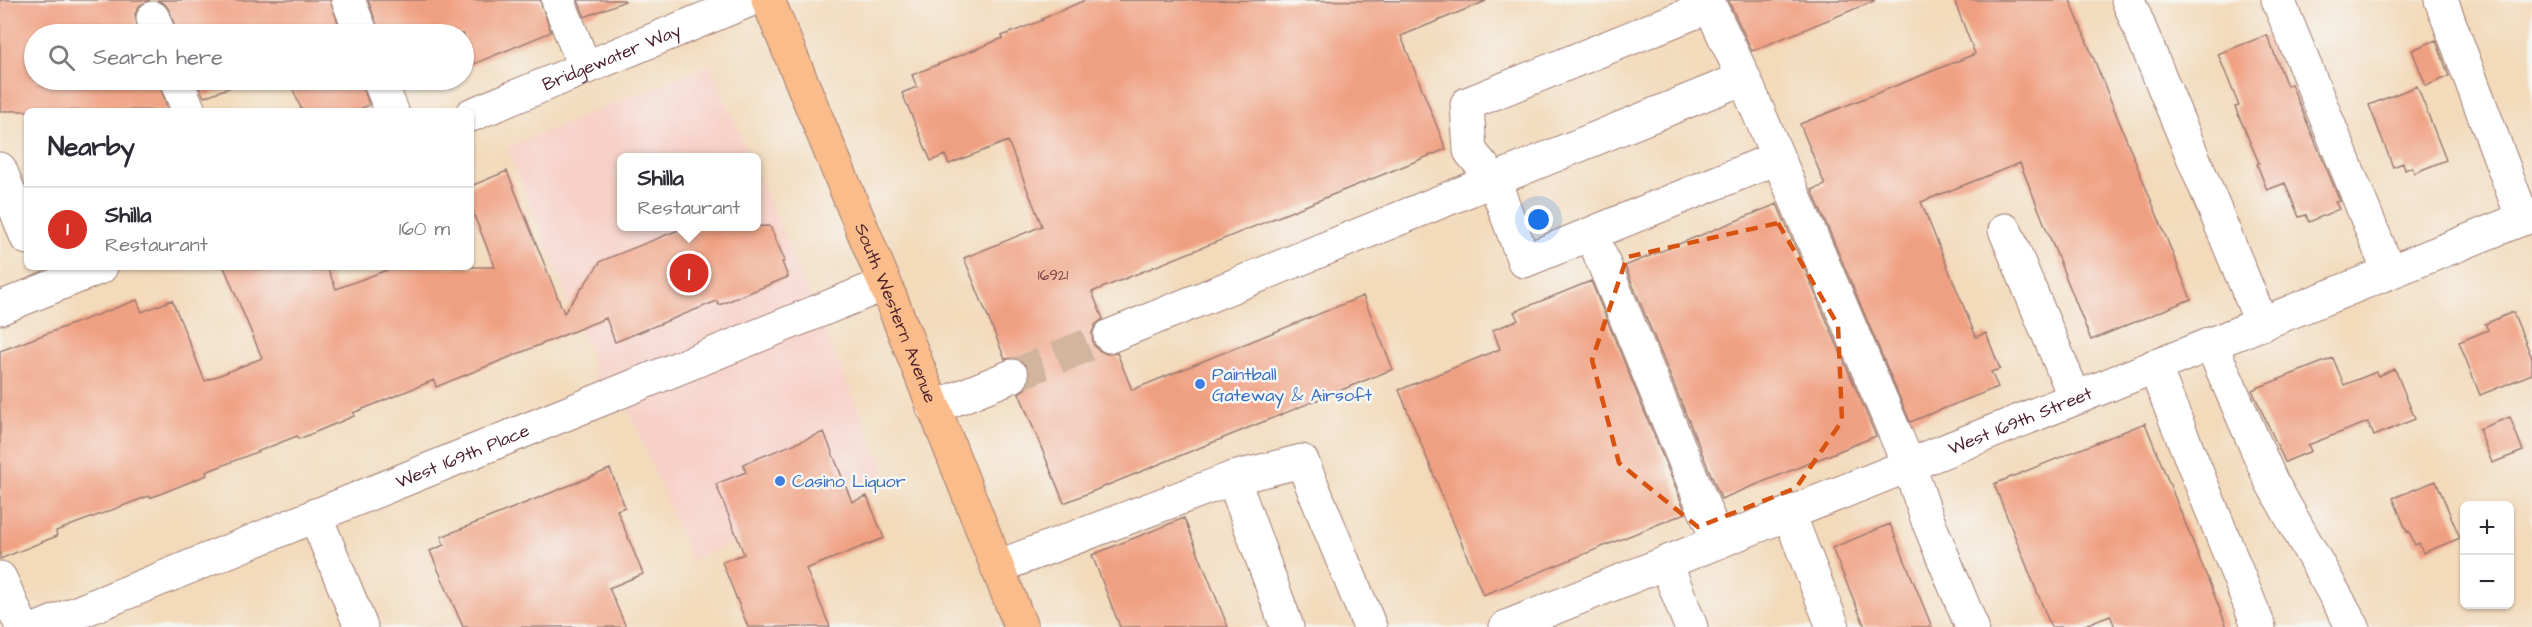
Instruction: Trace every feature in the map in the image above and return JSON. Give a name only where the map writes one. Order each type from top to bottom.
[{"type":"main road","name":"South Western Avenue","points":[[768,0],[885,284],[1021,627]]},
{"type":"street","points":[[348,0],[358,24]]},
{"type":"street","points":[[558,0],[585,68]]},
{"type":"street","name":"Bridgewater Way","points":[[474,114],[750,0]]},
{"type":"street","points":[[2128,0],[2262,324]]},
{"type":"street","points":[[2278,0],[2389,272]]},
{"type":"street","points":[[2441,0],[2528,217]]},
{"type":"street","points":[[1777,158],[1524,261],[1494,180],[1470,151],[1467,104],[1710,6],[1744,78],[1909,465],[1928,521],[1972,627]]},
{"type":"street","points":[[1110,336],[1744,78]]},
{"type":"street","points":[[180,90],[188,108]]},
{"type":"street","points":[[383,90],[391,108]]},
{"type":"street","points":[[0,169],[24,230]]},
{"type":"street","name":"West 169th Street","points":[[1506,627],[2528,217]]},
{"type":"street","points":[[2005,230],[2075,398]]},
{"type":"street","points":[[1592,235],[1718,542]]},
{"type":"street","points":[[0,308],[43,278],[85,270]]},
{"type":"street","name":"West 169th Place","points":[[42,627],[885,284]]},
{"type":"street","points":[[2211,344],[2271,481],[2354,627]]},
{"type":"street","points":[[2154,366],[2259,627]]},
{"type":"street","points":[[933,408],[1012,376]]},
{"type":"street","points":[[997,567],[1233,478],[1302,461],[1370,627]]},
{"type":"street","points":[[1233,478],[1287,627]]},
{"type":"street","points":[[1789,513],[1833,627]]},
{"type":"street","points":[[315,515],[361,627]]},
{"type":"street","points":[[1666,563],[1691,627]]},
{"type":"street","points":[[0,578],[22,627]]},
{"type":"highlighted area","points":[[1778,223],[1838,325],[1842,421],[1796,488],[1698,527],[1619,463],[1592,360],[1627,257]]},
{"type":"shaded area","points":[[710,65],[748,153],[617,153],[617,231],[761,231],[761,182],[889,480],[691,560],[621,391],[602,399],[591,357],[507,147]]},
{"type":"building","points":[[0,0],[150,0],[139,6],[135,14],[137,24],[24,24],[24,90],[161,90],[167,108],[24,108],[24,111],[0,111]]},
{"type":"building","points":[[157,0],[330,0],[338,24],[174,24],[165,4]]},
{"type":"building","points":[[368,0],[540,0],[551,32],[474,64],[474,24],[376,24]]},
{"type":"building","points":[[578,0],[624,0],[625,1],[585,17]]},
{"type":"building","points":[[1085,0],[1486,1],[1401,36],[1446,149],[1092,292],[1103,319],[1096,324],[1092,333],[1093,344],[1098,350],[1107,354],[1117,353],[1132,390],[1363,296],[1393,369],[1064,503],[1019,393],[1026,388],[1030,379],[1029,368],[1023,361],[1015,358],[1005,359],[964,258],[1042,226],[1008,141],[949,164],[945,155],[931,161],[902,93],[917,87],[912,75],[1003,38],[1002,36]]},
{"type":"building","points":[[1728,0],[1874,0],[1874,1],[1752,51]]},
{"type":"building","points":[[1954,0],[2070,0],[2191,299],[2091,340],[2020,163],[1921,202],[1976,337],[1986,333],[2000,369],[1991,372],[1998,387],[1910,422],[1812,190],[1825,185],[1800,124],[1975,54]]},
{"type":"building","points":[[2267,35],[2287,86],[2291,84],[2340,201],[2335,202],[2339,209],[2309,222],[2306,215],[2299,217],[2285,183],[2267,190],[2257,164],[2259,163],[2235,107],[2239,106],[2218,54]]},
{"type":"building","points":[[2436,40],[2449,76],[2426,86],[2412,50]]},
{"type":"building","points":[[2417,86],[2446,160],[2414,173],[2412,167],[2405,170],[2403,163],[2393,167],[2369,105]]},
{"type":"building","points":[[201,90],[223,90],[204,97]]},
{"type":"building","points":[[293,90],[364,90],[369,105],[362,108],[301,108]]},
{"type":"building","points":[[507,171],[564,313],[601,261],[676,231],[761,231],[761,226],[770,226],[785,261],[782,262],[788,277],[719,305],[717,301],[615,342],[606,318],[436,387],[434,380],[353,413],[354,416],[299,439],[297,436],[206,472],[207,475],[150,498],[149,496],[56,531],[57,536],[0,559],[0,351],[137,300],[142,312],[172,300],[205,381],[262,358],[225,270],[328,270],[336,289],[387,270],[474,270],[474,267],[495,267],[474,215],[474,185]]},
{"type":"building","points":[[1777,204],[1876,436],[1721,499],[1625,266]]},
{"type":"building","points":[[1591,281],[1686,513],[1483,595],[1399,390],[1500,349],[1493,330],[1518,320],[1514,312]]},
{"type":"building","points":[[2513,312],[2532,358],[2532,374],[2480,395],[2459,342],[2488,330],[2485,324]]},
{"type":"building","points":[[2333,358],[2344,385],[2376,372],[2378,376],[2395,369],[2415,419],[2374,436],[2368,422],[2308,445],[2311,451],[2285,462],[2252,390]]},
{"type":"building","points":[[2510,417],[2523,451],[2492,463],[2479,429]]},
{"type":"building","points":[[2145,423],[2227,627],[2115,627],[2110,615],[2080,627],[2051,627],[1994,484]]},
{"type":"building","points":[[824,432],[852,502],[867,496],[884,538],[806,569],[830,627],[748,627],[722,562],[744,554],[716,484],[746,472],[743,464]]},
{"type":"building","points":[[610,469],[625,507],[617,510],[643,574],[609,588],[626,627],[463,627],[430,551],[444,545],[441,537]]},
{"type":"building","points":[[2436,481],[2460,538],[2423,553],[2419,543],[2415,545],[2409,531],[2407,532],[2393,498]]},
{"type":"building","points":[[1184,518],[1228,627],[1120,627],[1092,555]]},
{"type":"building","points":[[1890,524],[1932,627],[1865,627],[1832,548]]},
{"type":"tunnel","points":[[1012,376],[1110,336]]},
{"type":"place","name":"Shilla","points":[[689,273]]},
{"type":"place","name":"Paintball Gateway & Airsoft","points":[[1200,384]]},
{"type":"place","name":"Casino Liquor","points":[[780,481]]}]
